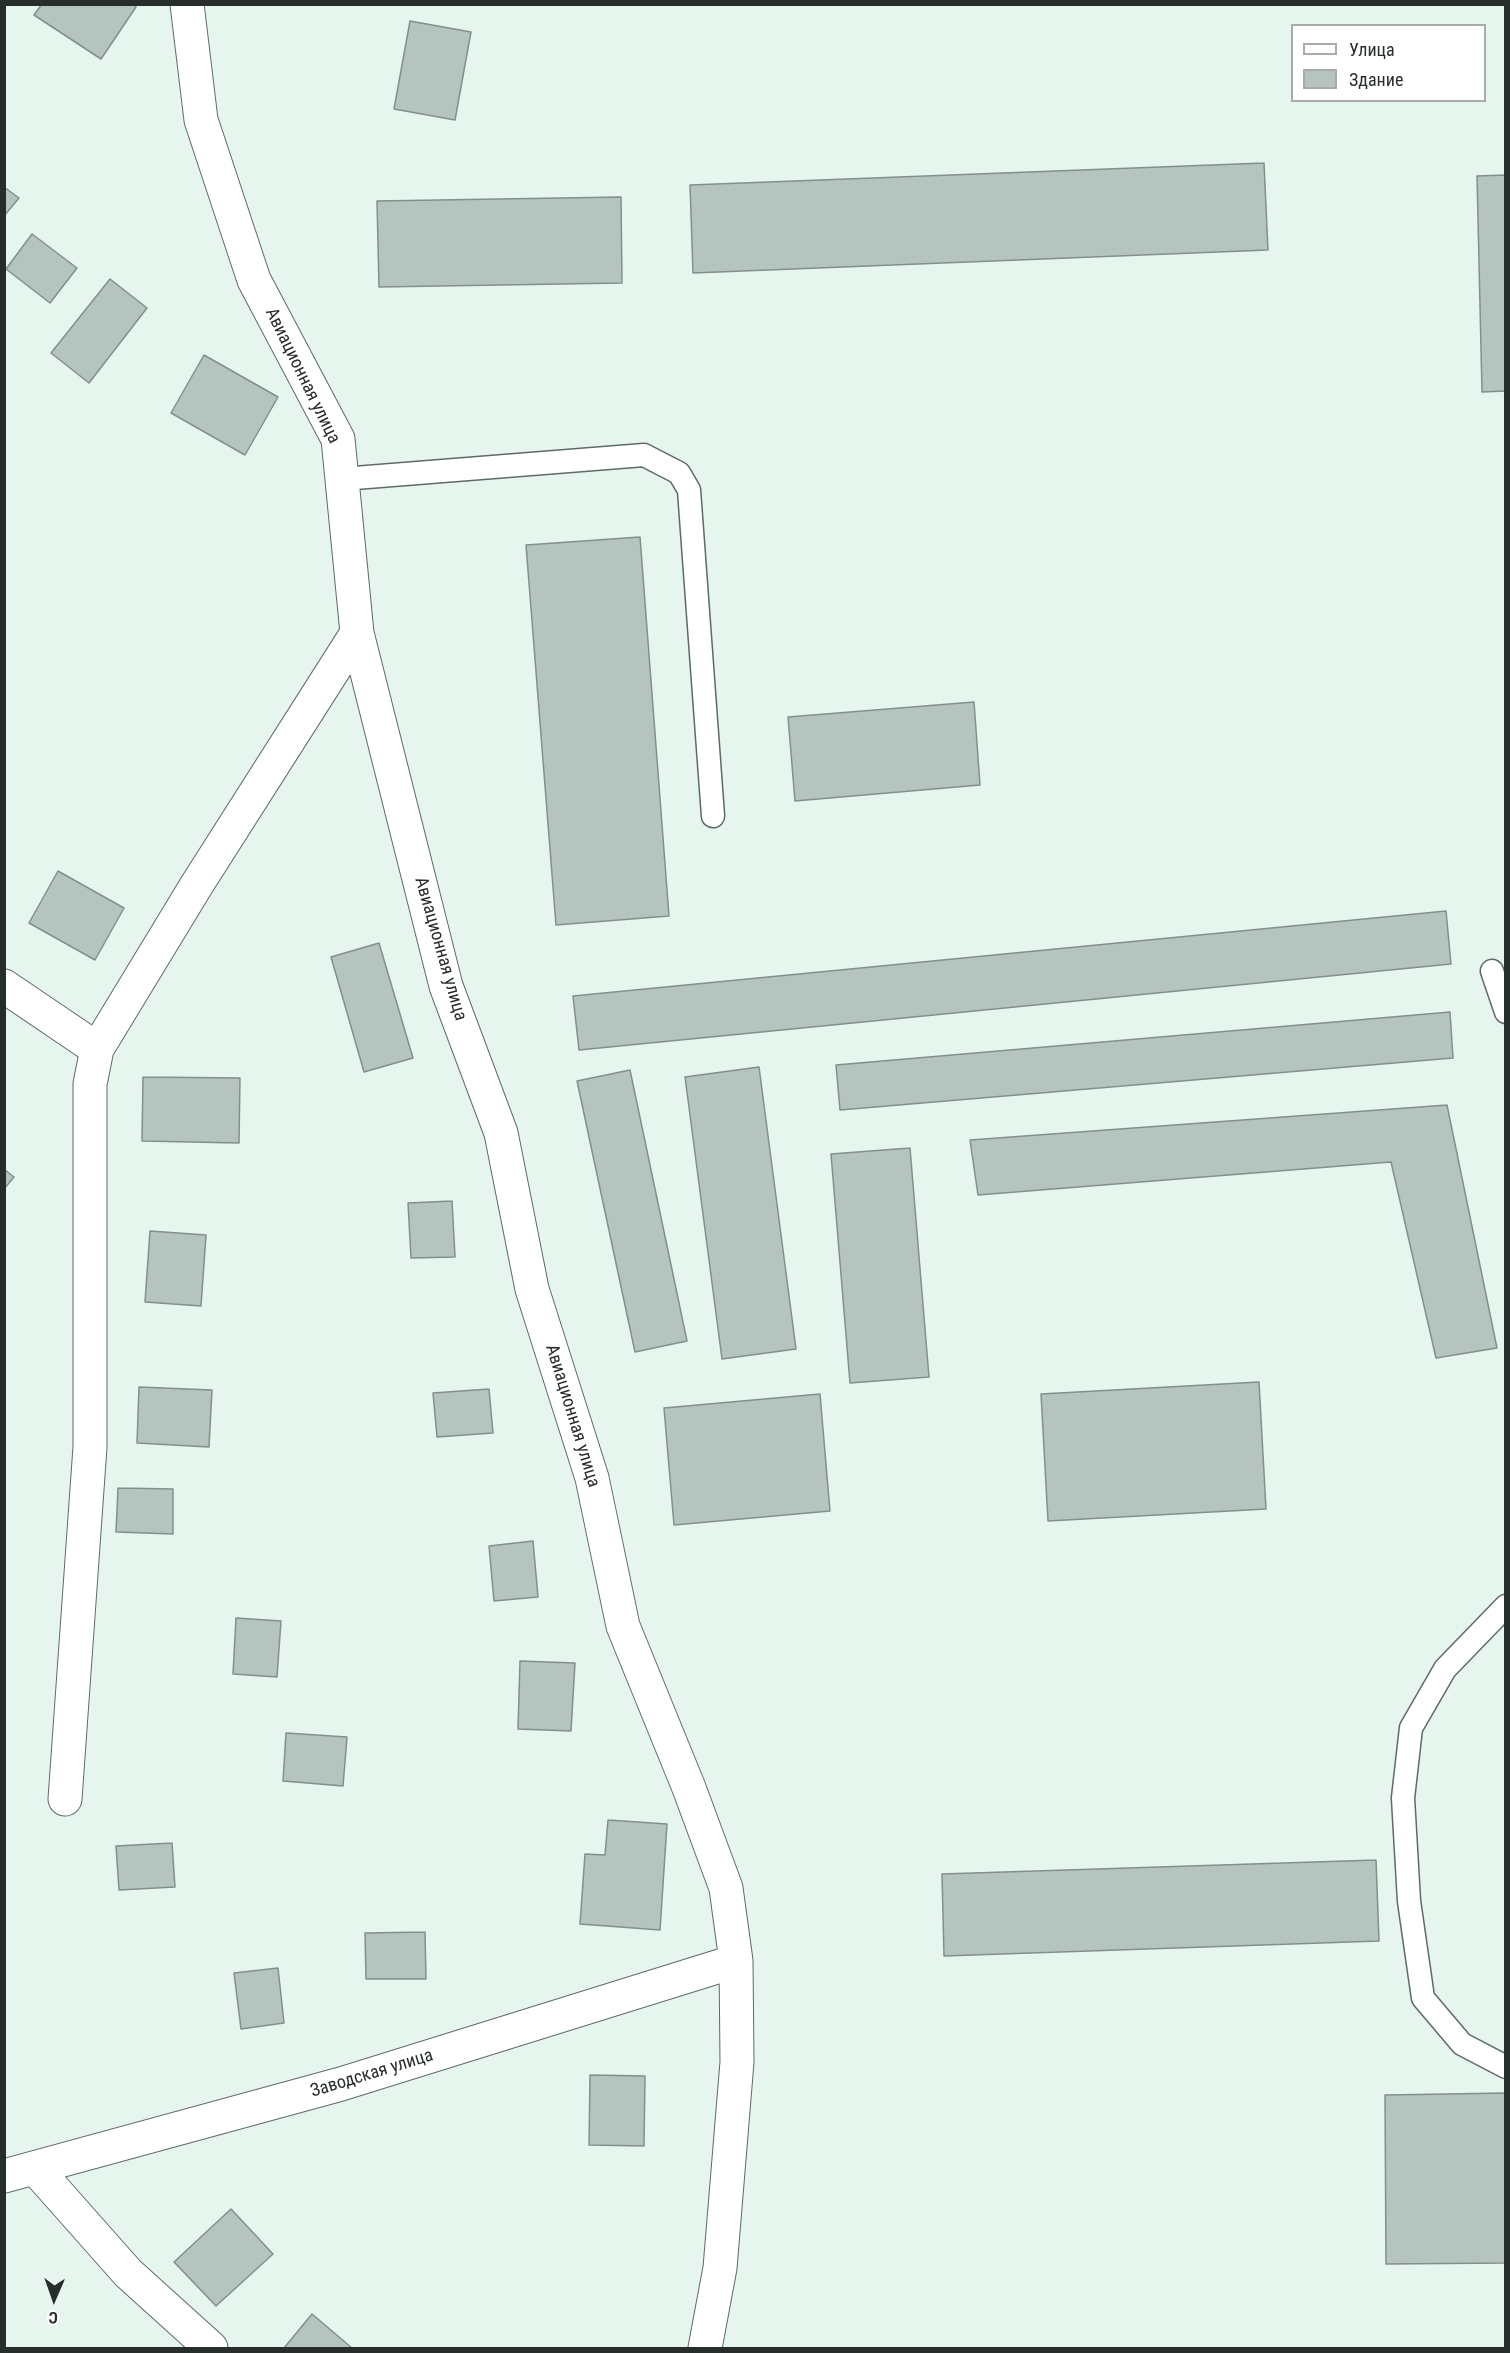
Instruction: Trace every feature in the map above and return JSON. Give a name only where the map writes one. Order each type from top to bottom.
[{"type":"street","name":"Авиационная улица","points":[[187,4],[201,120],[254,280],[338,439],[357,633],[446,986],[501,1132],[532,1288],[592,1478],[623,1626],[689,1788],[726,1888],[736,1961],[736,2074],[720,2268],[705,2349]]},
{"type":"street","points":[[65,1799],[90,1447],[90,1084],[97,1048],[196,886],[357,633]]},
{"type":"street","points":[[4,986],[97,1048]]},
{"type":"street","name":"Заводская улица","points":[[20,2172],[341,2085],[736,1961]]},
{"type":"street","points":[[20,2172],[211,2349]]},
{"type":"lane","points":[[342,478],[644,454],[679,473],[689,490],[713,816]]},
{"type":"lane","points":[[1492,971],[1506,1012]]},
{"type":"lane","points":[[1506,1606],[1445,1669],[1411,1728],[1403,1798],[1409,1901],[1423,1998],[1462,2044],[1506,2067]]},
{"type":"building","points":[[42,4],[133,4],[136,7],[101,59],[34,15]]},
{"type":"building","points":[[410,21],[471,32],[455,120],[394,109]]},
{"type":"building","points":[[1264,163],[1268,250],[693,273],[690,185]]},
{"type":"building","points":[[1506,175],[1506,391],[1482,392],[1477,176]]},
{"type":"building","points":[[4,187],[19,198],[4,216]]},
{"type":"building","points":[[621,197],[622,283],[379,287],[377,201]]},
{"type":"building","points":[[32,234],[77,268],[50,303],[6,269]]},
{"type":"building","points":[[110,279],[147,308],[89,383],[51,353]]},
{"type":"building","points":[[204,355],[278,397],[245,455],[171,413]]},
{"type":"building","points":[[640,537],[669,916],[556,925],[526,545]]},
{"type":"building","points":[[974,702],[980,785],[795,801],[788,717]]},
{"type":"building","points":[[58,871],[124,908],[95,960],[29,923]]},
{"type":"building","points":[[1446,911],[1451,964],[579,1050],[573,996]]},
{"type":"building","points":[[379,943],[413,1058],[364,1072],[331,957]]},
{"type":"building","points":[[1450,1012],[1453,1058],[840,1110],[836,1065]]},
{"type":"building","points":[[759,1067],[796,1349],[722,1359],[685,1077]]},
{"type":"building","points":[[630,1070],[687,1341],[635,1352],[577,1081]]},
{"type":"building","points":[[143,1077],[240,1078],[239,1143],[142,1141]]},
{"type":"building","points":[[1447,1105],[1497,1348],[1436,1358],[1391,1162],[978,1195],[970,1140]]},
{"type":"building","points":[[910,1148],[929,1377],[850,1383],[831,1154]]},
{"type":"building","points":[[4,1169],[14,1177],[4,1189]]},
{"type":"building","points":[[452,1201],[455,1257],[411,1258],[408,1203]]},
{"type":"building","points":[[150,1231],[206,1235],[201,1306],[145,1302]]},
{"type":"building","points":[[1259,1382],[1266,1509],[1048,1521],[1041,1394]]},
{"type":"building","points":[[139,1387],[212,1390],[209,1447],[137,1443]]},
{"type":"building","points":[[489,1389],[493,1433],[437,1437],[433,1393]]},
{"type":"building","points":[[820,1394],[830,1511],[674,1525],[664,1408]]},
{"type":"building","points":[[118,1488],[173,1489],[173,1534],[116,1532]]},
{"type":"building","points":[[533,1541],[538,1597],[494,1601],[489,1546]]},
{"type":"building","points":[[236,1618],[281,1621],[277,1677],[233,1674]]},
{"type":"building","points":[[520,1661],[575,1663],[571,1731],[518,1729]]},
{"type":"building","points":[[286,1733],[347,1737],[343,1786],[283,1781]]},
{"type":"building","points":[[608,1820],[667,1824],[660,1930],[580,1924],[585,1854],[605,1855]]},
{"type":"building","points":[[172,1843],[175,1887],[119,1890],[116,1846]]},
{"type":"building","points":[[1376,1860],[1379,1941],[944,1956],[942,1874]]},
{"type":"building","points":[[425,1932],[426,1979],[366,1979],[365,1933]]},
{"type":"building","points":[[278,1968],[284,2023],[241,2029],[234,1973]]},
{"type":"building","points":[[590,2075],[645,2076],[644,2146],[589,2145]]},
{"type":"building","points":[[1506,2093],[1506,2263],[1386,2264],[1385,2095]]},
{"type":"building","points":[[231,2209],[273,2254],[216,2306],[174,2262]]},
{"type":"building","points":[[312,2314],[352,2348],[284,2348]]}]
